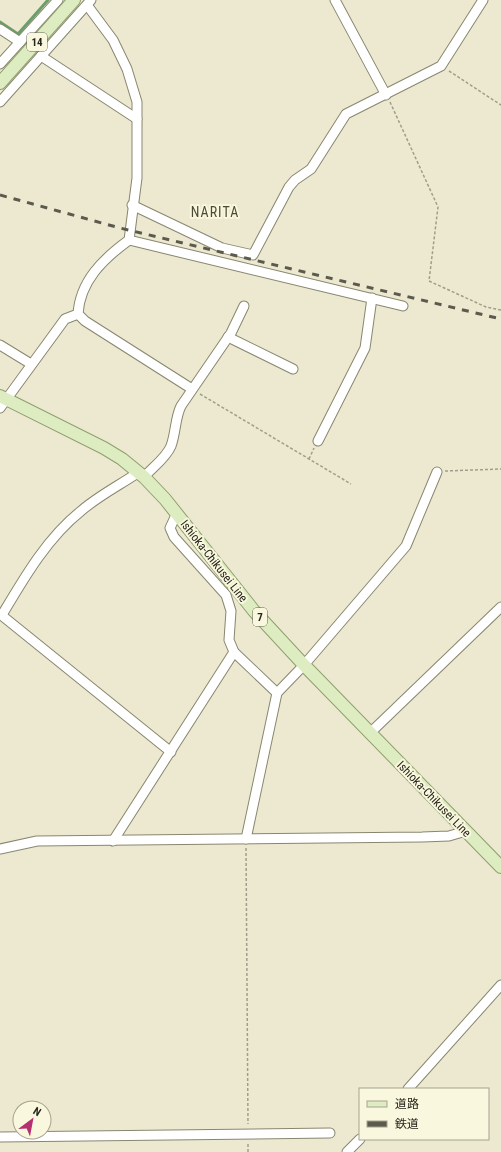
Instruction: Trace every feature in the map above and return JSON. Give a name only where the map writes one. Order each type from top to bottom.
[{"type":"main road","name":"14","points":[[0,83],[74,0]]},
{"type":"main road","name":"Ishioka-Chikusei Line","points":[[2,401],[104,448],[142,474],[177,513],[254,611],[304,665],[501,867]]},
{"type":"street","points":[[0,64],[58,0]]},
{"type":"street","points":[[335,0],[386,95]]},
{"type":"street","points":[[132,205],[222,248],[253,255],[289,187],[295,180],[311,170],[346,114],[441,66],[483,0]]},
{"type":"street","points":[[0,102],[89,2],[113,40],[127,69],[137,102],[137,178],[132,205],[129,240],[100,265],[88,281],[80,298],[78,314]]},
{"type":"street","points":[[0,28],[20,42]]},
{"type":"street","points":[[41,56],[137,118]]},
{"type":"street","points":[[129,240],[403,306]]},
{"type":"street","points":[[318,441],[365,348],[372,298]]},
{"type":"street","points":[[171,752],[1,614],[30,567],[64,527],[81,511],[142,474],[167,454],[173,438],[177,414],[192,389],[228,337],[244,306]]},
{"type":"street","points":[[2,401],[65,319],[78,314]]},
{"type":"street","points":[[78,314],[85,321],[192,389]]},
{"type":"street","points":[[228,337],[293,369]]},
{"type":"street","points":[[0,345],[31,364]]},
{"type":"street","points":[[246,839],[277,693],[304,665],[406,546],[437,472]]},
{"type":"street","points":[[177,513],[170,528],[174,537],[226,596],[231,611],[229,640],[234,652],[277,693]]},
{"type":"street","points":[[370,733],[501,607]]},
{"type":"street","points":[[113,841],[234,652]]},
{"type":"street","points":[[0,849],[37,841],[422,837],[449,836],[466,831]]},
{"type":"street","points":[[409,1088],[501,986]]},
{"type":"street","points":[[0,1137],[330,1133]]},
{"type":"street","points":[[348,1152],[359,1140]]},
{"type":"path","points":[[441,66],[501,105]]},
{"type":"path","points":[[386,95],[438,207],[429,281],[486,307],[501,310]]},
{"type":"path","points":[[192,389],[351,484]]},
{"type":"path","points":[[309,459],[318,441]]},
{"type":"path","points":[[437,472],[501,469]]},
{"type":"path","points":[[246,839],[248,1135]]},
{"type":"waterway","points":[[0,22],[18,34],[48,0]]},
{"type":"railway","points":[[0,195],[120,228],[501,319]]},
{"type":"district","name":"NARITA","points":[[215,212]]}]
